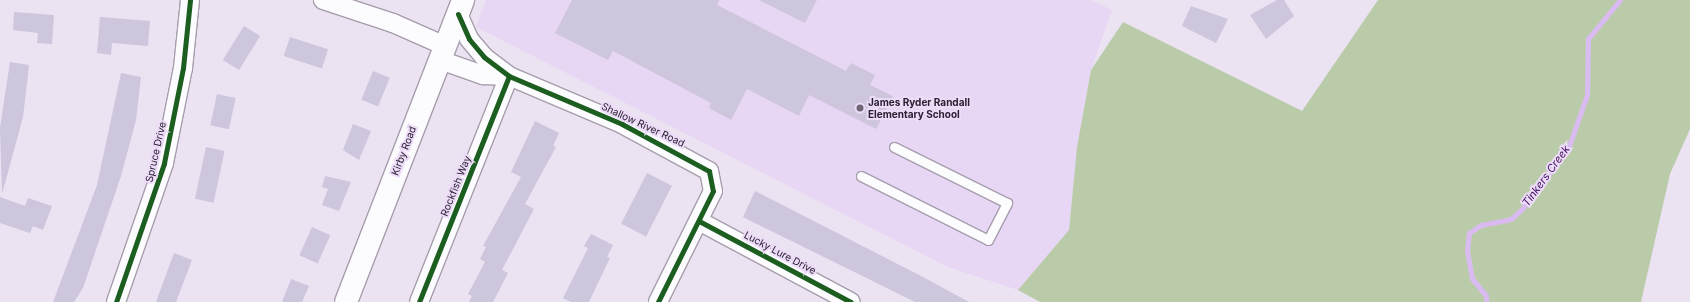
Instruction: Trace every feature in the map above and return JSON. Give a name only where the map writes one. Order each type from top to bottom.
[{"type":"main road","name":"Kirby Road","points":[[346,302],[461,7]]},
{"type":"street","name":"Spruce Drive","points":[[116,302],[164,163],[182,74],[190,0]]},
{"type":"street","name":"Shallow River Road","points":[[323,0],[393,23],[442,53],[483,75],[509,76]]},
{"type":"street","name":"Shallow River Road","points":[[461,7],[469,39],[484,57],[509,76],[622,124],[701,164],[709,171],[713,191],[658,302]]},
{"type":"street","name":"Rockfish Way","points":[[419,302],[509,76]]},
{"type":"street","name":"Lucky Lure Drive","points":[[699,221],[851,302]]},
{"type":"lane","points":[[861,176],[988,240],[1007,203],[894,148]]},
{"type":"shaded area","name":"James Ryder Randall Elementary School","points":[[486,0],[1090,0],[1112,10],[1091,70],[1077,147],[1069,230],[1018,290],[948,267],[476,27]]},
{"type":"green space","points":[[1378,0],[1690,0],[1690,129],[1670,174],[1641,302],[1040,302],[1018,290],[1069,230],[1077,147],[1091,70],[1123,22],[1302,111]]},
{"type":"building","points":[[572,0],[719,0],[717,5],[846,71],[851,63],[875,75],[870,85],[893,96],[876,129],[809,95],[799,116],[747,89],[731,120],[709,108],[711,103],[613,51],[608,60],[555,33]]},
{"type":"building","points":[[759,0],[817,0],[805,23]]},
{"type":"building","points":[[1277,0],[1284,0],[1294,16],[1266,39],[1250,15]]},
{"type":"building","points":[[1191,6],[1228,19],[1216,43],[1182,26]]},
{"type":"building","points":[[14,12],[54,15],[52,44],[37,43],[38,33],[13,30]]},
{"type":"building","points":[[100,17],[150,21],[148,46],[112,43],[111,55],[97,53]]},
{"type":"building","points":[[244,26],[260,36],[239,70],[223,60]]},
{"type":"building","points":[[290,37],[328,49],[322,68],[284,56]]},
{"type":"building","points":[[10,62],[29,65],[23,117],[2,194],[0,128]]},
{"type":"building","points":[[373,71],[390,78],[378,106],[361,100]]},
{"type":"building","points":[[121,73],[141,77],[136,120],[121,176],[83,288],[74,302],[53,302],[97,185]]},
{"type":"building","points":[[217,94],[236,98],[229,129],[210,125]]},
{"type":"building","points":[[535,121],[559,133],[553,146],[556,147],[525,204],[534,209],[502,270],[508,273],[493,302],[469,302],[472,296],[468,294],[485,262],[480,259],[486,247],[483,246],[521,177],[511,172]]},
{"type":"building","points":[[353,124],[371,131],[359,160],[343,150]]},
{"type":"building","points":[[206,147],[225,151],[214,203],[195,199]]},
{"type":"building","points":[[647,173],[672,186],[646,236],[621,224]]},
{"type":"building","points":[[325,176],[351,182],[339,211],[322,205],[328,189],[322,187]]},
{"type":"building","points":[[755,191],[969,302],[915,302],[743,217]]},
{"type":"building","points":[[0,197],[25,206],[28,198],[52,206],[43,230],[33,226],[30,233],[0,223]]},
{"type":"building","points":[[312,227],[330,235],[318,263],[299,255]]},
{"type":"building","points":[[591,234],[613,245],[607,257],[610,258],[589,302],[571,302],[563,298],[588,248],[584,246]]},
{"type":"building","points":[[174,253],[192,260],[176,302],[156,302]]},
{"type":"building","points":[[291,279],[309,286],[302,302],[282,302]]},
{"type":"waterway","name":"Tinkers Creek","points":[[1486,302],[1486,296],[1472,279],[1467,251],[1469,233],[1481,225],[1511,219],[1522,209],[1568,149],[1587,95],[1588,39],[1620,0]]},
{"type":"cycle path","points":[[116,302],[164,163],[183,68],[190,0]]},
{"type":"cycle path","points":[[458,14],[469,39],[484,57],[509,76],[622,124],[709,171],[713,191],[658,302]]},
{"type":"cycle path","points":[[419,302],[509,76]]},
{"type":"cycle path","points":[[699,221],[851,302]]},
{"type":"place","name":"James Ryder Randall Elementary School","points":[[860,108]]}]
